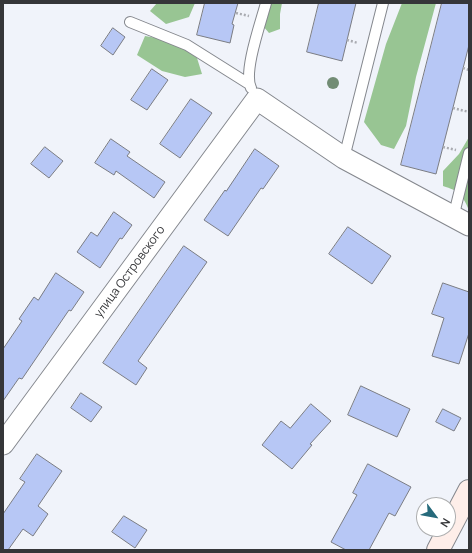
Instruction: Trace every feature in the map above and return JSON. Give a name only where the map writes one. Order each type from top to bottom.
[{"type":"main road","points":[[438,550],[469,491]]},
{"type":"street","points":[[253,91],[344,158],[461,222]]},
{"type":"street","name":"улица Островского","points":[[3,444],[253,91]]},
{"type":"lane","points":[[253,91],[250,64],[266,3]]},
{"type":"lane","points":[[344,158],[383,3]]},
{"type":"lane","points":[[130,22],[187,45],[253,91]]},
{"type":"lane","points":[[461,222],[469,153]]},
{"type":"path","points":[[463,68],[469,70]]},
{"type":"path","points":[[453,108],[469,112]]},
{"type":"green space","points":[[157,3],[195,3],[189,17],[166,24],[150,11]]},
{"type":"green space","points":[[267,3],[282,3],[280,29],[269,33],[263,26]]},
{"type":"green space","points":[[402,3],[436,3],[416,77],[406,126],[394,149],[381,145],[364,122],[386,44]]},
{"type":"green space","points":[[145,36],[174,41],[197,58],[202,74],[185,77],[162,71],[137,55]]},
{"type":"green space","points":[[469,137],[469,210],[459,194],[443,186],[443,171],[459,154]]},
{"type":"building","points":[[205,3],[238,3],[232,24],[234,25],[230,43],[197,35]]},
{"type":"building","points":[[319,3],[356,3],[342,61],[307,52]]},
{"type":"building","points":[[442,3],[469,3],[469,45],[436,174],[401,165]]},
{"type":"building","points":[[113,28],[125,37],[113,55],[101,46]]},
{"type":"building","points":[[152,69],[168,80],[147,110],[131,100]]},
{"type":"building","points":[[191,99],[212,113],[180,158],[160,144]]},
{"type":"building","points":[[111,139],[130,152],[127,156],[165,182],[154,198],[116,171],[114,175],[95,163]]},
{"type":"building","points":[[45,147],[63,161],[49,178],[31,164]]},
{"type":"building","points":[[255,149],[279,166],[263,189],[261,188],[228,236],[204,220]]},
{"type":"building","points":[[114,212],[132,225],[122,239],[120,238],[100,268],[77,252],[91,232],[97,236]]},
{"type":"building","points":[[348,227],[391,256],[372,284],[329,254]]},
{"type":"building","points":[[184,246],[207,262],[138,361],[147,368],[136,385],[103,363]]},
{"type":"building","points":[[56,273],[84,292],[71,311],[69,310],[22,379],[19,378],[3,401],[3,349],[22,321],[19,319],[34,297],[38,300]]},
{"type":"building","points":[[443,283],[469,292],[469,333],[459,364],[432,356],[444,318],[432,314]]},
{"type":"building","points":[[361,386],[410,409],[397,437],[348,415]]},
{"type":"building","points":[[81,393],[102,407],[91,422],[71,408]]},
{"type":"building","points":[[311,404],[331,421],[310,444],[312,445],[292,469],[262,445],[281,421],[290,428]]},
{"type":"building","points":[[443,409],[461,418],[454,431],[436,422]]},
{"type":"building","points":[[37,454],[62,471],[38,506],[48,514],[33,536],[23,529],[8,550],[3,550],[3,514],[25,482],[20,479]]},
{"type":"building","points":[[368,464],[411,487],[395,516],[389,513],[369,550],[346,550],[331,542],[357,495],[353,493]]},
{"type":"building","points":[[124,516],[147,530],[135,548],[112,532]]}]
